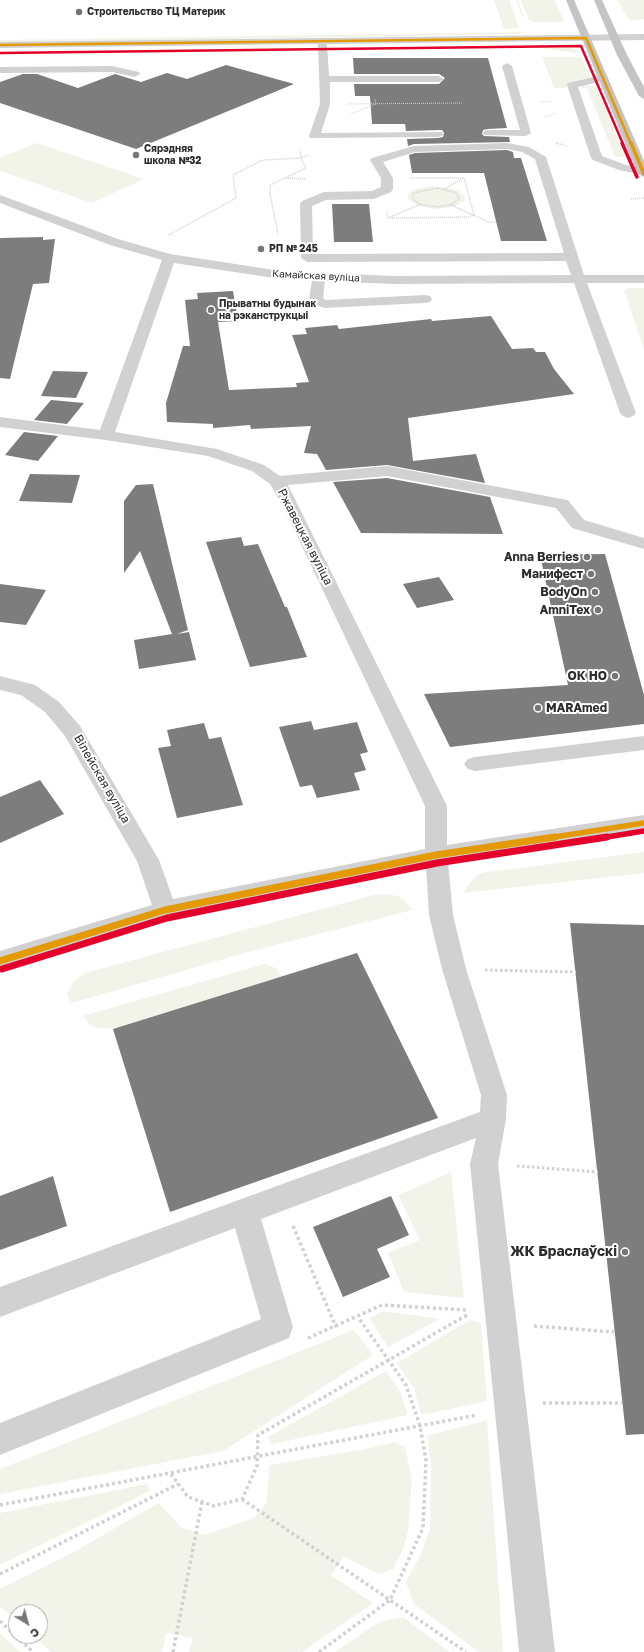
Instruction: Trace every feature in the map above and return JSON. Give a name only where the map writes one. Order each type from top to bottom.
[{"type":"main road","points":[[570,0],[643,173]]},
{"type":"main road","points":[[598,0],[614,37],[644,96]]},
{"type":"street","points":[[0,45],[644,37]]},
{"type":"street","points":[[322,42],[325,79],[325,104],[314,136],[448,134]]},
{"type":"street","points":[[479,133],[526,133],[507,66]]},
{"type":"street","points":[[0,70],[112,69],[135,74]]},
{"type":"street","points":[[325,79],[439,78]]},
{"type":"street","points":[[603,78],[572,85],[597,158],[623,168],[643,173]]},
{"type":"street","points":[[572,257],[307,258],[306,204],[324,196],[374,194],[387,188],[387,178],[376,160],[414,149],[507,146],[525,149],[540,157],[572,257],[579,280],[628,413]]},
{"type":"street","name":"Камайская вуліца","points":[[0,199],[114,242],[169,258],[281,276],[393,280],[644,279]]},
{"type":"street","points":[[106,435],[169,258]]},
{"type":"street","points":[[319,277],[316,300],[324,304],[425,299]]},
{"type":"street","name":"Ржавецкая вуліца","points":[[0,422],[106,435],[184,447],[218,454],[258,468],[276,481],[291,506],[436,806],[436,855],[441,915],[454,969],[494,1095],[493,1119],[484,1164],[537,1652]]},
{"type":"street","points":[[276,481],[386,471],[562,504],[578,524],[644,544]]},
{"type":"street","name":"Вілейская вуліца","points":[[0,683],[28,690],[52,707],[73,731],[148,860],[165,910]]},
{"type":"street","points":[[475,764],[644,743]]},
{"type":"street","points":[[0,961],[165,910],[436,855],[644,823]]},
{"type":"street","points":[[0,1302],[244,1210],[493,1119]]},
{"type":"street","points":[[0,1439],[278,1327],[244,1210]]},
{"type":"path","points":[[517,0],[523,17]]},
{"type":"path","points":[[325,104],[462,103]]},
{"type":"path","points":[[278,234],[270,194],[270,186],[306,168],[301,158],[301,136],[314,136]]},
{"type":"path","points":[[168,236],[236,198],[233,175],[263,160],[301,158]]},
{"type":"path","points":[[387,178],[464,178]]},
{"type":"path","points":[[445,188],[464,178]]},
{"type":"path","points":[[464,178],[474,215]]},
{"type":"path","points":[[430,188],[445,188],[459,196],[457,202],[438,207],[421,204],[413,200],[412,196],[417,191],[430,188]]},
{"type":"path","points":[[374,194],[385,197],[388,218]]},
{"type":"path","points":[[631,199],[644,198]]},
{"type":"path","points":[[388,218],[421,204]]},
{"type":"path","points":[[450,205],[489,222],[496,222]]},
{"type":"path","points":[[388,218],[469,217],[474,215]]},
{"type":"path","points":[[454,969],[576,972]]},
{"type":"path","points":[[484,1164],[598,1172]]},
{"type":"path","points":[[290,1219],[336,1327]]},
{"type":"path","points":[[242,1499],[257,1466],[258,1435],[475,1310]]},
{"type":"path","points":[[319,1652],[390,1600],[423,1528],[426,1460],[420,1426],[406,1385],[358,1318]]},
{"type":"path","points":[[501,1323],[614,1332]]},
{"type":"path","points":[[510,1404],[622,1403]]},
{"type":"path","points":[[0,1505],[479,1415]]},
{"type":"path","points":[[170,1474],[188,1498],[214,1506],[242,1499],[466,1652]]},
{"type":"path","points":[[0,1574],[178,1484]]},
{"type":"path","points":[[173,1652],[202,1502]]},
{"type":"path","points":[[0,1621],[8,1628]]},
{"type":"path","points":[[24,1644],[33,1652]]},
{"type":"shaded area","points":[[494,0],[509,0],[519,28],[504,29]]},
{"type":"shaded area","points":[[521,0],[555,0],[564,22],[532,22],[528,19]]},
{"type":"shaded area","points":[[617,0],[644,0],[644,19],[630,21]]},
{"type":"shaded area","points":[[521,32],[521,34],[0,43],[0,40]]},
{"type":"shaded area","points":[[538,44],[565,46],[577,50],[576,53],[541,48]]},
{"type":"shaded area","points":[[542,57],[581,57],[591,78],[568,84],[566,88],[554,88]]},
{"type":"shaded area","points":[[581,85],[597,87],[625,157],[615,157],[587,88],[581,88]]},
{"type":"shaded area","points":[[36,143],[144,179],[92,203],[0,171],[0,158]]},
{"type":"shaded area","points":[[432,186],[457,190],[465,197],[464,201],[454,207],[436,209],[418,206],[408,199],[410,192],[416,189]]},
{"type":"shaded area","points":[[629,288],[644,288],[644,350],[624,290]]},
{"type":"shaded area","points":[[644,852],[644,873],[463,893],[473,879],[480,873]]},
{"type":"shaded area","points":[[387,894],[398,896],[405,901],[412,910],[241,954],[72,1003],[67,995],[73,982],[85,973],[374,895]]},
{"type":"shaded area","points":[[265,964],[276,968],[282,976],[113,1029],[99,1028],[90,1025],[83,1016]]},
{"type":"shaded area","points":[[451,1172],[464,1298],[404,1292],[388,1253],[420,1240],[398,1195]]},
{"type":"shaded area","points":[[383,1311],[440,1319],[388,1347],[369,1318]]},
{"type":"shaded area","points":[[470,1320],[481,1323],[487,1401],[421,1415],[414,1388],[397,1363]]},
{"type":"shaded area","points":[[354,1330],[373,1355],[223,1451],[0,1494],[0,1469]]},
{"type":"shaded area","points":[[386,1371],[400,1391],[408,1415],[272,1444],[268,1437]]},
{"type":"shaded area","points":[[487,1420],[503,1652],[479,1652],[414,1604],[406,1582],[421,1554],[430,1529],[431,1465],[427,1436]]},
{"type":"shaded area","points":[[395,1442],[405,1447],[412,1480],[408,1532],[402,1551],[393,1569],[379,1574],[344,1557],[331,1575],[373,1603],[302,1652],[189,1652],[193,1638],[166,1633],[162,1652],[51,1652],[42,1644],[48,1644],[48,1604],[8,1604],[8,1613],[0,1606],[0,1589],[74,1552],[158,1503],[182,1528],[205,1535],[254,1518],[267,1502],[269,1465],[365,1449]]},
{"type":"shaded area","points":[[147,1484],[150,1491],[0,1565],[0,1513]]},
{"type":"shaded area","points":[[403,1617],[450,1652],[335,1652],[379,1622]]},
{"type":"shaded area","points":[[0,1633],[8,1641],[8,1644],[12,1644],[20,1652],[0,1652]]},
{"type":"building","points":[[353,58],[488,58],[507,128],[483,130],[482,134],[484,136],[509,137],[510,142],[414,144],[408,146],[407,139],[438,138],[443,137],[444,133],[442,130],[406,131],[405,124],[372,124],[370,96],[355,96],[354,84],[439,84],[445,78],[439,74],[354,74]]},
{"type":"building","points":[[226,65],[294,84],[136,149],[0,103],[0,82],[23,74],[37,74],[78,88],[115,74],[141,82],[167,73],[187,79]]},
{"type":"building","points":[[507,150],[513,152],[514,158],[521,158],[547,241],[501,241],[484,173],[412,173],[409,155],[415,153]]},
{"type":"building","points":[[332,204],[369,204],[373,242],[334,242]]},
{"type":"building","points":[[43,237],[43,240],[55,239],[49,283],[33,284],[10,379],[0,378],[0,238]]},
{"type":"building","points":[[233,291],[238,321],[218,322],[229,390],[297,387],[296,383],[309,382],[292,335],[307,334],[305,328],[337,325],[339,329],[431,319],[432,321],[491,316],[512,349],[533,348],[536,352],[545,352],[554,369],[574,394],[408,418],[413,461],[476,454],[485,483],[387,465],[326,470],[317,454],[304,453],[311,426],[251,429],[250,425],[213,428],[213,424],[167,422],[166,403],[183,346],[190,346],[185,300],[198,299],[197,293]]},
{"type":"building","points":[[53,371],[88,372],[76,398],[41,396]]},
{"type":"building","points":[[51,400],[84,403],[67,424],[34,420]]},
{"type":"building","points":[[24,432],[58,436],[38,461],[5,455]]},
{"type":"building","points":[[30,474],[80,475],[72,503],[19,501]]},
{"type":"building","points":[[387,478],[490,497],[503,534],[361,533],[333,482]]},
{"type":"building","points":[[153,484],[188,630],[177,634],[189,632],[196,660],[139,669],[134,640],[172,634],[140,551],[124,573],[124,501],[136,485]]},
{"type":"building","points":[[241,537],[244,546],[258,544],[285,607],[287,607],[307,657],[250,667],[206,542]]},
{"type":"building","points":[[605,554],[644,695],[644,724],[450,747],[424,694],[568,685],[540,555]]},
{"type":"building","points":[[439,577],[454,600],[417,608],[403,584]]},
{"type":"building","points":[[0,584],[46,590],[26,625],[0,622]]},
{"type":"building","points":[[311,721],[314,730],[357,722],[368,752],[360,754],[366,770],[354,773],[360,790],[317,798],[312,785],[300,787],[279,727]]},
{"type":"building","points":[[204,723],[209,739],[221,737],[243,805],[177,818],[158,748],[171,746],[167,730]]},
{"type":"building","points":[[40,780],[64,814],[0,843],[0,797]]},
{"type":"building","name":"ЖК Браслаўскі","points":[[570,923],[644,925],[644,1434],[626,1435]]},
{"type":"building","points":[[357,953],[438,1118],[170,1212],[113,1029]]},
{"type":"building","points":[[53,1176],[67,1226],[0,1250],[0,1196]]},
{"type":"building","points":[[391,1196],[409,1235],[377,1249],[390,1277],[343,1297],[313,1227]]},
{"type":"transit line","points":[[0,45],[586,38],[644,174]]},
{"type":"transit line","points":[[0,53],[581,46],[637,177]]},
{"type":"transit line","points":[[0,961],[165,910],[436,855],[644,823]]},
{"type":"transit line","points":[[2,969],[167,918],[437,863],[644,831]]},
{"type":"place","name":"Строительство ТЦ Материк","points":[[79,12]]},
{"type":"place","name":"Сярэдняя школа №32","points":[[136,155]]},
{"type":"place","name":"РП № 245","points":[[261,249]]},
{"type":"place","name":"Прыватны будынак на рэканструкцыі","points":[[211,310]]},
{"type":"place","name":"Anna Berries","points":[[587,557]]},
{"type":"place","name":"Манифест","points":[[591,574]]},
{"type":"place","name":"BodyOn","points":[[595,592]]},
{"type":"place","name":"AmniTex","points":[[598,610]]},
{"type":"place","name":"ОК НО","points":[[615,676]]},
{"type":"place","name":"MARAmed","points":[[538,708]]},
{"type":"place","name":"ЖК Браслаўскі","points":[[625,1252]]}]
